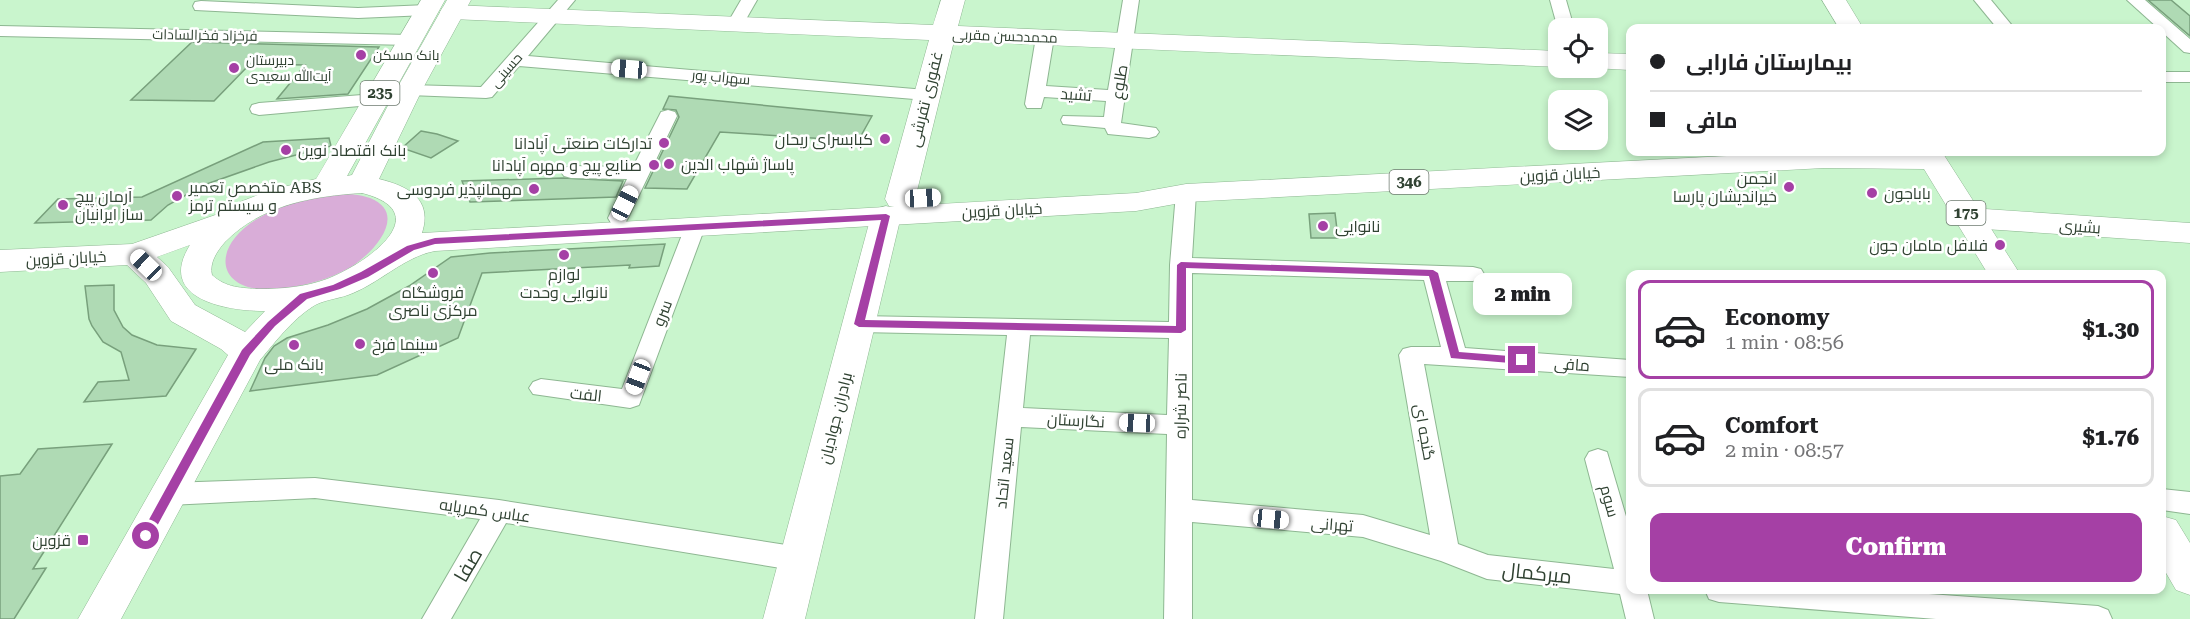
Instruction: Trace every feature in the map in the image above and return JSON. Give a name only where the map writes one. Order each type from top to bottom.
[{"type":"main road","name":"غفوری تفرشی","points":[[893,208],[953,0]]},
{"type":"main road","points":[[1834,0],[1849,24]]},
{"type":"main road","name":"محمدحسن مقربی","points":[[443,6],[560,8],[735,24],[1548,59]]},
{"type":"main road","name":"235","points":[[327,185],[410,40],[443,6]]},
{"type":"main road","name":"235","points":[[362,184],[409,90],[443,6]]},
{"type":"main road","points":[[1608,61],[1626,62]]},
{"type":"main road","name":"خیابان قزوین","points":[[389,258],[419,244],[435,241],[695,228],[1134,186],[1186,193],[1824,159],[1930,156]]},
{"type":"main road","name":"175","points":[[1930,156],[2002,270]]},
{"type":"main road","points":[[362,184],[395,194],[405,203],[411,216],[410,229],[389,258],[337,287],[303,296],[271,300],[241,299],[222,296],[204,288],[196,273],[196,261],[210,240],[234,218],[293,192],[327,185],[362,184]]},
{"type":"main road","name":"خیابان قزوین","points":[[410,229],[618,218],[893,208]]},
{"type":"main road","name":"برادران جوادیان","points":[[784,619],[859,324],[893,208]]},
{"type":"main road","name":"خیابان قزوین","points":[[0,261],[135,254],[234,218]]},
{"type":"main road","name":"بشیری","points":[[1970,218],[2190,233]]},
{"type":"main road","points":[[135,254],[157,275],[183,313],[233,340],[246,353]]},
{"type":"main road","points":[[99,619],[246,353],[271,324],[303,296]]},
{"type":"main road","points":[[2166,539],[2190,578]]},
{"type":"street","points":[[735,24],[749,0]]},
{"type":"street","name":"طلوع","points":[[1131,0],[1112,123],[1115,130],[1149,132]]},
{"type":"street","points":[[1558,0],[1563,18]]},
{"type":"street","points":[[1982,0],[2003,24]]},
{"type":"street","points":[[2135,0],[2162,24]]},
{"type":"street","points":[[201,6],[358,13],[443,6]]},
{"type":"street","name":"حسینی","points":[[409,90],[486,93],[560,8]]},
{"type":"street","points":[[2166,27],[2190,48]]},
{"type":"street","name":"فرخزاد فخرالسادات","points":[[0,32],[410,40]]},
{"type":"street","name":"تشید","points":[[1045,37],[1035,98],[1116,96]]},
{"type":"street","name":"سهراب پور","points":[[516,60],[926,95]]},
{"type":"street","points":[[2166,77],[2190,77]]},
{"type":"street","points":[[259,109],[375,100]]},
{"type":"street","points":[[618,218],[668,116]]},
{"type":"street","name":"طلوع","points":[[1070,120],[1112,123]]},
{"type":"street","points":[[571,172],[640,174]]},
{"type":"street","name":"ناصر شراره","points":[[1178,619],[1181,265],[1186,193]]},
{"type":"street","name":"سرو","points":[[630,399],[695,228]]},
{"type":"street","points":[[1181,265],[1473,274]]},
{"type":"street","points":[[1433,273],[1455,356]]},
{"type":"street","points":[[859,324],[1181,330]]},
{"type":"street","name":"سعید اتحاد","points":[[989,619],[1019,327]]},
{"type":"street","name":"گنجه ای","points":[[1446,551],[1411,356],[1455,356]]},
{"type":"street","name":"مافی","points":[[1455,356],[1626,368]]},
{"type":"street","name":"الفت","points":[[541,388],[630,399]]},
{"type":"street","name":"نگارستان","points":[[1010,417],[1179,424]]},
{"type":"street","name":"سوم","points":[[1598,459],[1626,564]]},
{"type":"street","name":"عباس کمرپایه","points":[[169,494],[315,488],[499,511],[799,560]]},
{"type":"street","points":[[2166,500],[2190,503]]},
{"type":"street","name":"تهرانی","points":[[1179,510],[1363,526],[1446,551]]},
{"type":"street","name":"صفا","points":[[436,619],[499,511]]},
{"type":"street","name":"میرکمال","points":[[1446,551],[1487,567],[1626,583]]},
{"type":"street","points":[[1634,594],[1640,619]]},
{"type":"street","points":[[1771,594],[2098,619]]},
{"type":"shaded area","points":[[330,194],[365,196],[382,205],[387,214],[383,234],[377,244],[359,261],[343,272],[325,279],[278,289],[258,289],[242,285],[232,277],[226,268],[226,256],[231,243],[241,231],[274,210]]},
{"type":"building","points":[[2148,0],[2171,0],[2190,16],[2190,36]]},
{"type":"building","name":"دبیرستان آیت‌الله سعیدی","points":[[192,42],[379,47],[348,94],[277,99],[305,65],[250,64],[214,101],[131,100]]},
{"type":"building","name":"پاساژ شهاب الدین","points":[[669,96],[872,116],[858,141],[720,132],[687,189],[645,188],[679,117],[676,110],[663,109]]},
{"type":"building","points":[[421,131],[458,141],[431,158],[402,148]]},
{"type":"building","points":[[329,138],[331,146],[269,162],[204,185],[168,205],[151,220],[35,223],[58,199],[142,197],[263,142]]},
{"type":"building","points":[[563,178],[623,181],[616,197],[470,202],[462,181]]},
{"type":"building","name":"نانوایی","points":[[1335,213],[1338,238],[1311,238],[1309,214]]},
{"type":"building","points":[[665,244],[659,266],[629,268],[630,265],[482,273],[458,338],[377,375],[250,391],[265,358],[274,346],[287,338],[367,309],[409,286],[451,257]]},
{"type":"building","points":[[114,285],[114,310],[123,327],[132,335],[157,345],[196,349],[166,396],[84,402],[98,382],[129,380],[121,352],[103,342],[89,319],[85,286]]},
{"type":"building","points":[[112,444],[33,569],[46,568],[14,619],[0,619],[0,476],[20,474],[38,449]]},
{"type":"place","name":"بانک مسکن","points":[[361,55]]},
{"type":"place","name":"دبیرستان آیت‌الله سعیدی","points":[[234,68]]},
{"type":"place","name":"کبابسرای ریحان","points":[[885,139]]},
{"type":"place","name":"تدارکات صنعتی آپادانا","points":[[664,143]]},
{"type":"place","name":"بانک اقتصاد نوین","points":[[286,150]]},
{"type":"place","name":"پاساژ شهاب الدین","points":[[669,164]]},
{"type":"place","name":"صنایع پیچ و مهره آپادانا","points":[[654,165]]},
{"type":"place","name":"انجمن خیراندیشان پارسا","points":[[1789,187]]},
{"type":"place","name":"مهمانپذیر فردوسی","points":[[534,189]]},
{"type":"place","name":"باباجون","points":[[1872,193]]},
{"type":"place","name":"متخصص تعمیر ABS و سیستم ترمز","points":[[177,196]]},
{"type":"place","name":"آرمان پیچ ساز ایرانیان","points":[[63,205]]},
{"type":"place","name":"نانوایی","points":[[1323,226]]},
{"type":"place","name":"فلافل مامان جون","points":[[2000,245]]},
{"type":"place","name":"لوازم نانوایی وحدت","points":[[564,255]]},
{"type":"place","name":"فروشگاه مرکزی ناصری","points":[[433,273]]},
{"type":"place","name":"سینما فرخ","points":[[360,344]]},
{"type":"place","name":"بانک ملی","points":[[294,345]]},
{"type":"place","name":"قزوین","points":[[83,540]]},
{"type":"route","points":[[146,536],[246,353],[271,324],[303,296],[337,287],[377,267],[389,258],[427,242],[886,216],[859,324],[1181,330],[1181,265],[1433,273],[1455,356],[1522,360]]}]
